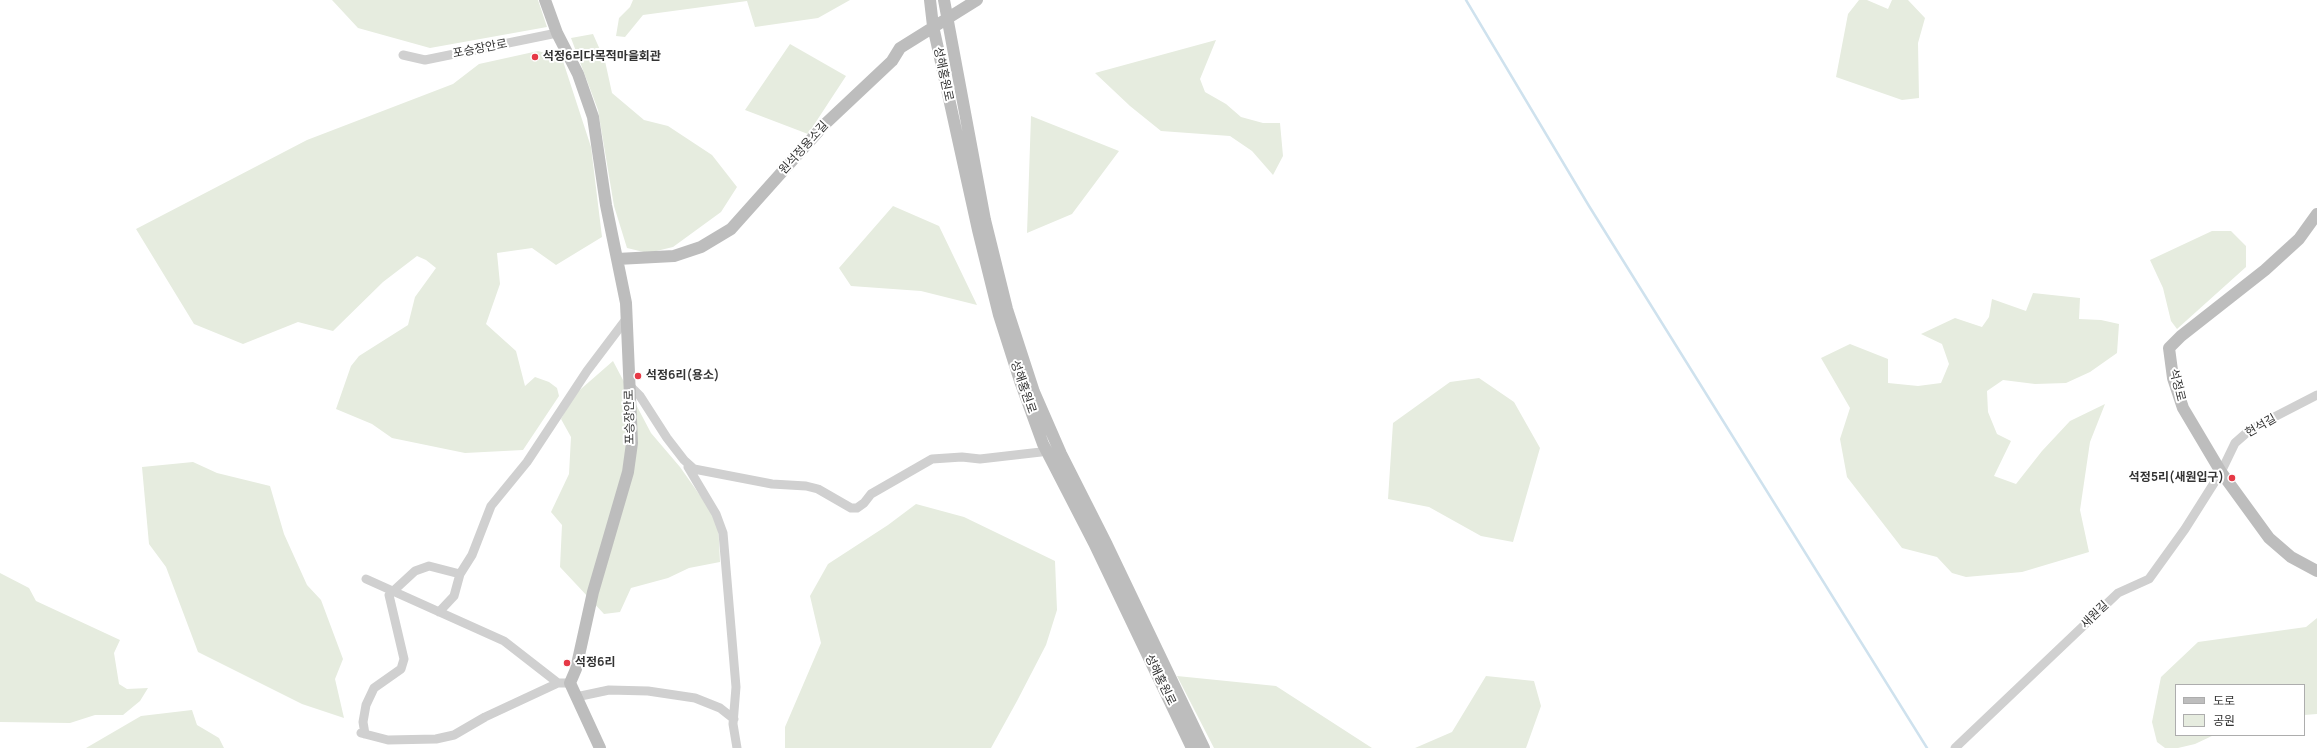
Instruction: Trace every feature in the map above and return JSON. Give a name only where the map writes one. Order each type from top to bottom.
[{"type":"street","name":"포승장안로","points":[[545,0],[557,34],[578,74],[592,117],[627,318],[632,443],[628,472],[593,592],[576,669],[564,683]]},
{"type":"street","name":"성해홍원로","points":[[930,0],[933,26],[978,230],[999,315],[1020,381],[1043,444],[1094,543],[1192,748]]},
{"type":"street","name":"성해홍원로","points":[[944,0],[946,20],[985,220],[1007,309],[1034,392],[1061,454],[1108,545],[1204,748]]},
{"type":"street","name":"원석정용소길","points":[[617,258],[674,256],[701,247],[731,229],[824,125],[892,61],[900,48],[933,26],[946,20],[977,0]]},
{"type":"street","name":"포승장안로","points":[[404,55],[425,60],[557,34]]},
{"type":"street","name":"석정로","points":[[2317,214],[2299,239],[2277,260],[2181,336],[2169,348],[2174,378],[2182,408],[2221,472],[2270,538],[2291,557],[2317,571]]},
{"type":"street","points":[[439,612],[454,596],[460,574],[472,555],[494,501],[527,462],[587,371],[627,318]]},
{"type":"street","points":[[630,386],[640,396],[684,460],[716,514],[723,533],[736,687],[734,719],[737,748]]},
{"type":"street","name":"현석길","points":[[2221,472],[2235,443],[2251,429],[2317,395]]},
{"type":"street","points":[[684,460],[694,469],[772,484],[818,489],[851,508],[857,508],[864,503],[871,494],[932,459],[962,457],[980,459],[1041,452]]},
{"type":"street","name":"새원길","points":[[1955,748],[2118,593],[2149,578],[2185,528],[2221,472]]},
{"type":"street","points":[[460,574],[429,566],[415,571],[392,591],[389,598],[404,659],[401,669],[374,688],[366,705],[363,722],[363,734],[388,740],[436,739],[454,735],[484,717],[564,683]]},
{"type":"street","points":[[366,579],[504,640],[564,683],[576,697],[600,748]]},
{"type":"street","points":[[576,697],[609,690],[648,691],[695,698],[720,708],[734,719]]},
{"type":"green space","points":[[332,0],[538,0],[547,27],[430,48],[358,28]]},
{"type":"green space","points":[[633,0],[850,0],[818,18],[755,27],[747,1],[643,15],[625,37],[616,36],[619,18],[630,7]]},
{"type":"green space","points":[[1859,0],[1867,0],[1888,9],[1892,0],[1908,0],[1925,18],[1918,43],[1919,98],[1902,100],[1836,77],[1848,14]]},
{"type":"green space","points":[[593,34],[605,61],[612,93],[644,120],[668,126],[712,155],[737,187],[721,212],[673,247],[648,253],[627,248],[614,206],[598,110],[571,38]]},
{"type":"green space","points":[[1216,40],[1200,79],[1205,92],[1226,104],[1241,117],[1263,123],[1280,123],[1283,156],[1273,175],[1252,151],[1230,136],[1161,131],[1130,106],[1095,73]]},
{"type":"green space","points":[[790,44],[846,76],[808,134],[745,110]]},
{"type":"green space","points":[[538,51],[562,58],[591,147],[602,237],[556,265],[532,248],[497,253],[500,284],[486,324],[516,351],[525,386],[535,377],[549,382],[557,388],[559,396],[523,450],[465,453],[392,438],[372,424],[336,409],[351,366],[359,356],[408,325],[415,297],[436,268],[426,260],[417,256],[383,282],[333,331],[298,322],[243,344],[194,324],[136,229],[307,140],[453,84],[479,64]]},
{"type":"green space","points":[[1031,116],[1119,151],[1072,214],[1027,233]]},
{"type":"green space","points":[[893,206],[939,226],[977,305],[921,291],[851,286],[839,268]]},
{"type":"green space","points":[[2212,231],[2231,231],[2246,246],[2246,267],[2177,329],[2171,321],[2163,288],[2150,260]]},
{"type":"green space","points":[[2033,293],[2080,298],[2079,319],[2101,320],[2119,324],[2117,353],[2090,372],[2066,383],[2035,384],[2003,380],[1987,391],[1988,412],[1997,434],[2011,441],[1994,476],[2016,484],[2042,451],[2070,421],[2105,404],[2090,442],[2080,510],[2089,552],[2022,572],[1966,577],[1952,573],[1937,557],[1902,548],[1847,477],[1840,439],[1850,408],[1821,358],[1850,344],[1888,359],[1888,383],[1918,386],[1941,383],[1949,364],[1942,344],[1921,334],[1955,318],[1982,327],[1989,317],[1992,299],[2026,311]]},
{"type":"green space","points":[[613,361],[651,433],[680,467],[718,521],[720,562],[689,568],[668,578],[631,588],[620,612],[604,614],[560,567],[562,525],[551,512],[569,474],[571,437],[561,419],[574,395]]},
{"type":"green space","points":[[1479,378],[1514,402],[1540,448],[1513,542],[1481,536],[1429,507],[1388,499],[1393,423],[1450,382]]},
{"type":"green space","points":[[193,462],[217,473],[270,486],[284,534],[307,585],[321,600],[343,659],[335,679],[344,718],[302,704],[198,652],[166,567],[149,544],[142,467]]},
{"type":"green space","points":[[916,504],[964,517],[1055,561],[1057,610],[1046,645],[1017,701],[991,748],[785,748],[785,727],[821,643],[810,596],[828,564],[888,525]]},
{"type":"green space","points":[[0,573],[29,588],[36,601],[120,640],[114,653],[119,684],[127,689],[148,688],[140,701],[123,715],[95,715],[70,723],[0,722]]},
{"type":"green space","points":[[2317,618],[2317,714],[2305,715],[2305,684],[2175,684],[2175,736],[2212,736],[2195,744],[2178,748],[2165,748],[2157,742],[2152,722],[2161,677],[2198,642],[2306,627]]},
{"type":"green space","points":[[1177,676],[1276,686],[1372,748],[1214,748]]},
{"type":"green space","points":[[1486,676],[1534,681],[1541,706],[1526,748],[1415,748],[1452,732]]},
{"type":"green space","points":[[192,710],[197,725],[219,738],[224,748],[86,748],[141,716]]},
{"type":"waterway","points":[[1466,0],[1589,206],[1927,748]]},
{"type":"place","name":"석정6리다목적마을회관","points":[[535,57]]},
{"type":"place","name":"석정6리(용소)","points":[[638,376]]},
{"type":"place","name":"석정5리(새원입구)","points":[[2232,478]]},
{"type":"place","name":"석정6리","points":[[567,663]]}]
